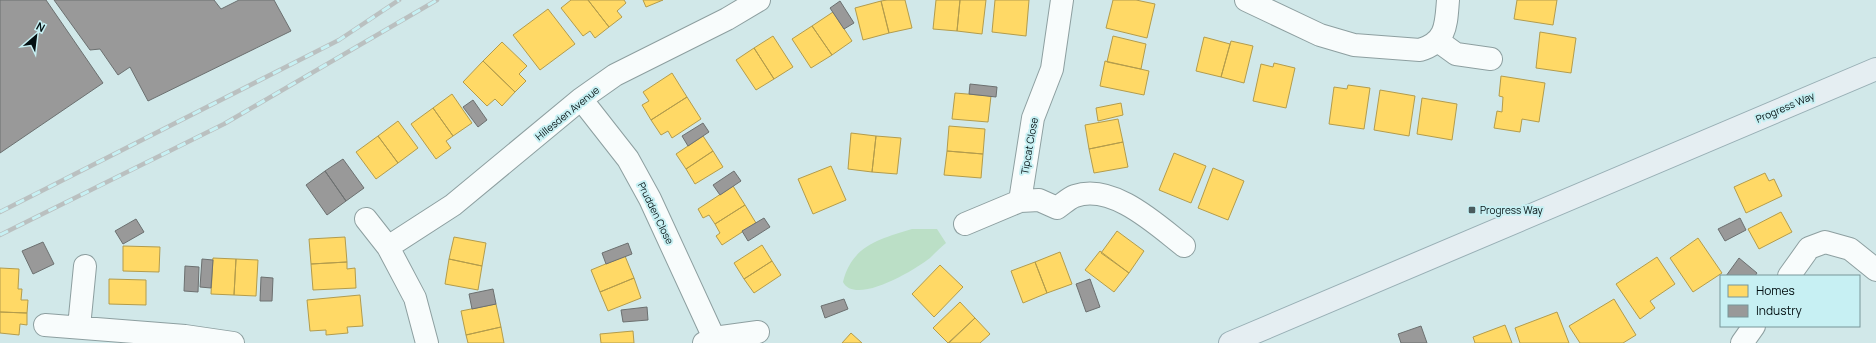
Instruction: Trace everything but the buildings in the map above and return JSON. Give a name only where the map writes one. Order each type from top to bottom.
[{"type":"main road","name":"Progress Way","points":[[1230,343],[1876,69]]},
{"type":"street","name":"Hillesden Avenue","points":[[388,247],[453,205],[581,99],[615,75],[727,19],[758,0]]},
{"type":"street","name":"Tipcat Close","points":[[1020,201],[1033,118],[1052,69],[1062,0]]},
{"type":"street","points":[[1246,0],[1320,35],[1354,45],[1420,50],[1431,47],[1438,41],[1444,30],[1448,0]]},
{"type":"street","points":[[1438,41],[1456,54],[1491,59]]},
{"type":"street","name":"Prudden Close","points":[[581,99],[628,159],[650,199],[709,340],[758,332]]},
{"type":"street","points":[[965,224],[1020,201],[1039,200],[1057,208],[1075,196],[1094,194],[1121,201],[1150,218],[1184,246]]},
{"type":"street","points":[[366,219],[388,247],[415,298],[425,342]]},
{"type":"street","points":[[1790,275],[1809,248],[1825,242],[1850,249],[1876,270]]},
{"type":"street","points":[[79,327],[85,266]]},
{"type":"street","points":[[45,325],[185,336],[233,343]]},
{"type":"street","points":[[1742,343],[1753,327]]},
{"type":"green space","points":[[912,229],[937,229],[946,243],[930,258],[912,270],[885,284],[860,290],[850,288],[843,282],[847,270],[853,260],[869,245],[878,240]]},
{"type":"railway","points":[[0,212],[339,40],[399,0]]},
{"type":"railway","points":[[0,235],[224,124],[437,0]]},
{"type":"place","name":"Progress Way","points":[[1472,210]]}]
